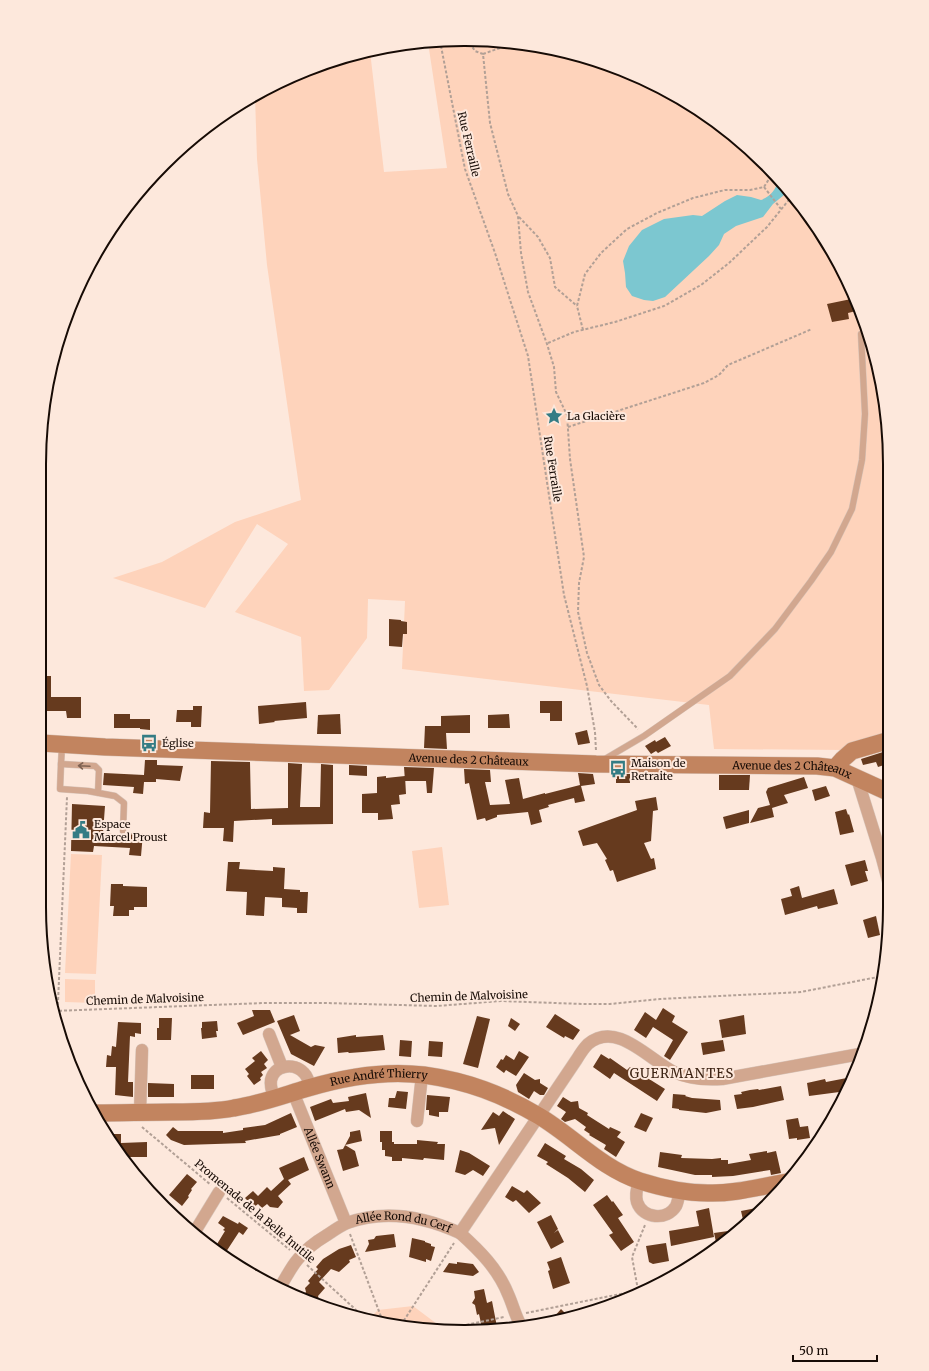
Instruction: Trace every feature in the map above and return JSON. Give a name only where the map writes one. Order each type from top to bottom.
[{"type":"main road","points":[[835,768],[852,751],[883,742]]},
{"type":"main road","name":"Avenue des 2 Châteaux","points":[[46,743],[113,748],[596,764],[817,766],[835,768],[883,790]]},
{"type":"main road","name":"Rue André Thierry","points":[[100,1113],[200,1112],[234,1108],[310,1087],[372,1074],[396,1073],[422,1075],[483,1088],[505,1097],[539,1116],[609,1167],[638,1180],[680,1190],[708,1194],[732,1192],[777,1184]]},
{"type":"street","points":[[857,778],[883,862]]},
{"type":"street","points":[[269,1034],[282,1067]]},
{"type":"street","name":"Allée Rond du Cerf","points":[[282,1283],[299,1258],[321,1239],[346,1223],[365,1218],[388,1215],[406,1216],[447,1227],[460,1234],[577,1059],[588,1044],[600,1038],[609,1036],[621,1038],[631,1043],[661,1065],[675,1073],[707,1080],[729,1078],[856,1055]]},
{"type":"street","points":[[140,1112],[142,1050]]},
{"type":"street","points":[[274,1098],[271,1080],[273,1075],[282,1067],[293,1066],[299,1068],[308,1079],[310,1087]]},
{"type":"street","points":[[417,1121],[422,1075]]},
{"type":"street","name":"Allée Swann","points":[[293,1092],[346,1223]]},
{"type":"street","points":[[638,1180],[636,1193],[637,1202],[641,1209],[649,1215],[657,1216],[666,1214],[676,1206],[680,1190]]},
{"type":"street","points":[[197,1228],[219,1192]]},
{"type":"street","points":[[460,1234],[478,1249],[498,1273],[509,1295],[518,1320]]},
{"type":"lane","points":[[596,764],[644,736],[730,676],[775,629],[831,552],[852,509],[862,460],[865,414],[861,334]]},
{"type":"lane","points":[[62,744],[60,789],[115,796],[124,803],[123,831]]},
{"type":"lane","points":[[61,764],[95,766],[98,770],[98,793]]},
{"type":"path","points":[[472,46],[476,51],[483,54],[500,48]]},
{"type":"path","name":"Rue Ferraille","points":[[441,47],[465,169],[495,253],[528,356],[564,595],[587,686],[594,732],[596,764]]},
{"type":"path","points":[[483,54],[490,123],[508,194],[518,216],[538,237],[550,258],[555,287],[577,306]]},
{"type":"path","points":[[764,188],[769,178]]},
{"type":"path","points":[[764,188],[781,209]]},
{"type":"path","points":[[583,330],[577,306],[585,274],[601,253],[627,229],[657,213],[694,198],[725,190],[750,190],[764,188]]},
{"type":"path","points":[[547,344],[574,332],[615,322],[664,306],[701,285],[729,264],[767,226],[789,200]]},
{"type":"path","points":[[518,216],[521,253],[528,292],[554,367],[556,392],[567,415],[570,460],[584,557],[579,582],[578,612],[587,653],[599,685],[611,701],[644,736]]},
{"type":"path","points":[[568,427],[704,383],[719,375],[728,365],[812,329]]},
{"type":"path","points":[[58,1007],[67,790]]},
{"type":"path","name":"Chemin de Malvoisine","points":[[59,1010],[264,1003],[436,1006],[501,1001],[610,1004],[660,999],[801,992],[877,977]]},
{"type":"path","name":"Promenade de la Belle Inutile","points":[[140,1112],[142,1128],[299,1258],[357,1311]]},
{"type":"path","points":[[638,1287],[632,1257],[649,1215]]},
{"type":"path","points":[[346,1223],[381,1317]]},
{"type":"path","points":[[404,1320],[460,1234]]},
{"type":"path","points":[[487,1324],[518,1320],[623,1294]]},
{"type":"shaded area","points":[[464,46],[492,47],[546,54],[599,68],[650,89],[697,117],[719,132],[740,150],[779,189],[797,210],[812,232],[840,279],[861,330],[869,356],[879,410],[883,464],[883,735],[846,750],[714,749],[709,705],[402,669],[405,601],[368,599],[367,638],[329,690],[304,691],[301,637],[235,612],[288,544],[257,524],[205,608],[113,578],[162,562],[235,522],[301,500],[267,265],[257,159],[255,102],[304,78],[330,68],[371,57],[384,172],[447,168],[429,49],[437,47]]},
{"type":"shaded area","points":[[442,847],[449,905],[419,908],[412,851]]},
{"type":"shaded area","points":[[71,854],[102,855],[96,974],[65,973]]},
{"type":"shaded area","points":[[65,979],[95,980],[95,1003],[65,1002]]},
{"type":"shaded area","points":[[413,1306],[437,1324],[373,1315],[378,1310]]},
{"type":"water","points":[[776,187],[784,195],[773,204],[763,217],[736,226],[724,234],[719,245],[709,256],[665,297],[653,301],[632,296],[626,287],[623,261],[629,246],[642,230],[664,219],[693,215],[702,216],[737,195],[761,200],[767,197]]},
{"type":"building","points":[[849,299],[854,312],[848,313],[849,319],[832,322],[827,304]]},
{"type":"building","points":[[389,619],[407,622],[407,634],[403,634],[402,647],[389,646]]},
{"type":"building","points":[[46,676],[51,676],[51,697],[81,697],[81,718],[67,718],[66,711],[46,711]]},
{"type":"building","points":[[540,701],[562,701],[562,721],[550,721],[550,713],[540,713]]},
{"type":"building","points":[[306,702],[307,718],[259,724],[258,706]]},
{"type":"building","points":[[193,706],[202,706],[201,727],[191,727],[191,722],[176,722],[177,710],[193,710]]},
{"type":"building","points":[[114,714],[130,714],[130,719],[150,719],[150,730],[140,728],[114,728]]},
{"type":"building","points":[[340,714],[341,734],[317,734],[318,715]]},
{"type":"building","points":[[509,714],[510,728],[488,728],[488,715]]},
{"type":"building","points":[[470,715],[470,733],[446,733],[447,749],[424,748],[425,726],[441,726],[441,716]]},
{"type":"building","points":[[587,730],[590,743],[578,745],[575,733]]},
{"type":"building","points":[[665,737],[671,746],[658,753],[656,751],[651,754],[645,746],[655,740],[656,742]]},
{"type":"building","points":[[883,752],[883,765],[878,767],[876,762],[863,765],[861,759]]},
{"type":"building","points":[[145,760],[157,760],[157,765],[183,766],[180,781],[156,779],[156,782],[144,782],[143,794],[133,793],[134,787],[103,785],[104,773],[144,775]]},
{"type":"building","points":[[211,761],[250,762],[251,809],[288,808],[288,763],[302,764],[300,807],[320,807],[321,764],[333,765],[333,824],[272,825],[272,819],[234,821],[233,842],[223,841],[224,828],[203,828],[204,812],[210,813]]},
{"type":"building","points":[[349,765],[367,766],[367,776],[349,775]]},
{"type":"building","points":[[404,767],[434,768],[432,793],[427,793],[426,781],[405,781]]},
{"type":"building","points":[[464,769],[490,770],[491,782],[485,782],[490,805],[510,804],[505,780],[519,778],[523,799],[580,785],[578,773],[593,774],[595,784],[581,786],[585,801],[575,803],[574,798],[548,805],[549,807],[539,810],[542,822],[531,825],[528,812],[497,815],[497,817],[486,821],[485,818],[477,820],[469,783],[465,784]]},
{"type":"building","points":[[616,774],[630,774],[630,783],[616,783]]},
{"type":"building","points":[[719,775],[750,775],[749,790],[719,790]]},
{"type":"building","points":[[386,776],[386,778],[405,776],[406,794],[399,795],[400,804],[391,805],[393,819],[378,820],[378,813],[362,813],[362,794],[377,793],[377,777]]},
{"type":"building","points":[[804,777],[808,788],[784,795],[788,803],[772,808],[774,817],[750,823],[758,808],[770,805],[766,792],[768,788]]},
{"type":"building","points":[[826,786],[830,796],[815,801],[812,790]]},
{"type":"building","points":[[656,797],[658,810],[653,811],[651,841],[644,843],[651,859],[654,858],[656,869],[617,882],[613,870],[610,871],[605,860],[607,859],[597,843],[583,846],[578,831],[637,810],[635,801]]},
{"type":"building","points":[[72,804],[105,806],[103,833],[131,835],[131,833],[143,833],[141,856],[129,855],[130,848],[94,846],[93,852],[71,851]]},
{"type":"building","points":[[846,809],[854,832],[840,835],[835,812]]},
{"type":"building","points":[[749,810],[749,823],[726,829],[723,817]]},
{"type":"building","points":[[865,860],[868,871],[865,871],[868,881],[851,886],[845,865]]},
{"type":"building","points":[[228,862],[240,862],[239,869],[273,871],[273,867],[285,868],[284,889],[308,892],[307,913],[297,913],[297,908],[282,907],[282,898],[265,897],[264,916],[246,915],[247,892],[226,891]]},
{"type":"building","points":[[111,884],[147,887],[147,907],[134,907],[134,910],[129,910],[129,916],[113,916],[114,906],[110,906]]},
{"type":"building","points":[[799,886],[802,898],[834,889],[838,904],[818,909],[817,906],[785,915],[781,899],[792,896],[790,889]]},
{"type":"building","points":[[876,916],[880,935],[868,938],[863,920]]},
{"type":"building","points":[[663,1008],[675,1016],[672,1022],[688,1032],[670,1060],[664,1056],[673,1040],[653,1027],[646,1038],[634,1030],[645,1012],[656,1020]]},
{"type":"building","points":[[252,1010],[270,1010],[275,1022],[243,1035],[237,1023],[254,1016]]},
{"type":"building","points":[[555,1014],[580,1030],[573,1040],[565,1036],[564,1038],[546,1027]]},
{"type":"building","points":[[294,1015],[300,1031],[290,1035],[311,1047],[315,1045],[325,1047],[314,1066],[291,1054],[277,1021]]},
{"type":"building","points":[[744,1015],[746,1034],[722,1038],[719,1020]]},
{"type":"building","points":[[477,1016],[490,1019],[478,1068],[463,1064]]},
{"type":"building","points":[[159,1018],[172,1018],[171,1040],[157,1040]]},
{"type":"building","points":[[511,1018],[520,1024],[515,1031],[508,1026]]},
{"type":"building","points":[[217,1021],[217,1037],[202,1039],[202,1022]]},
{"type":"building","points":[[118,1022],[141,1023],[141,1034],[135,1033],[135,1037],[130,1036],[128,1082],[133,1082],[133,1097],[115,1095],[116,1067],[106,1067],[107,1055],[111,1056],[112,1046],[116,1047]]},
{"type":"building","points":[[356,1035],[356,1037],[383,1035],[385,1050],[338,1053],[337,1038]]},
{"type":"building","points":[[400,1040],[412,1041],[411,1057],[399,1056]]},
{"type":"building","points":[[723,1040],[725,1051],[703,1055],[701,1043]]},
{"type":"building","points":[[429,1041],[443,1042],[442,1057],[428,1056]]},
{"type":"building","points":[[261,1051],[268,1060],[264,1064],[267,1068],[261,1072],[263,1075],[260,1078],[261,1080],[254,1085],[247,1076],[249,1074],[245,1069],[255,1061],[252,1058]]},
{"type":"building","points":[[519,1051],[529,1057],[516,1076],[506,1070],[504,1073],[496,1067],[501,1059],[503,1060],[506,1055],[514,1060]]},
{"type":"building","points":[[601,1054],[609,1059],[610,1058],[627,1070],[630,1067],[665,1089],[657,1101],[614,1073],[610,1079],[593,1067]]},
{"type":"building","points":[[524,1073],[535,1080],[540,1079],[540,1083],[548,1088],[544,1095],[540,1095],[534,1091],[529,1099],[518,1092],[516,1085]]},
{"type":"building","points":[[191,1075],[214,1075],[214,1089],[191,1089]]},
{"type":"building","points":[[846,1078],[840,1092],[809,1096],[807,1083],[825,1079],[826,1082]]},
{"type":"building","points":[[148,1083],[174,1084],[174,1097],[148,1097]]},
{"type":"building","points":[[781,1086],[784,1100],[737,1109],[734,1095],[742,1094],[741,1092],[750,1090]]},
{"type":"building","points":[[397,1091],[408,1092],[406,1109],[388,1107],[389,1098],[395,1098]]},
{"type":"building","points":[[366,1093],[371,1118],[359,1110],[346,1112],[345,1109],[315,1121],[310,1107],[331,1099],[333,1103],[349,1101],[348,1097]]},
{"type":"building","points":[[673,1094],[686,1095],[685,1096],[692,1098],[720,1100],[721,1110],[706,1113],[672,1108]]},
{"type":"building","points":[[427,1095],[450,1097],[448,1112],[439,1112],[439,1117],[429,1115],[429,1110],[426,1110]]},
{"type":"building","points":[[563,1097],[571,1102],[578,1101],[579,1108],[588,1113],[587,1115],[609,1129],[610,1127],[621,1132],[617,1137],[625,1142],[616,1157],[604,1149],[606,1145],[589,1135],[590,1134],[584,1130],[586,1127],[575,1119],[565,1122],[561,1119],[566,1112],[557,1106]]},
{"type":"building","points":[[503,1111],[515,1119],[499,1145],[495,1128],[481,1130],[493,1112],[499,1116]]},
{"type":"building","points":[[291,1113],[297,1127],[280,1135],[245,1141],[246,1143],[184,1145],[171,1140],[166,1135],[173,1127],[178,1131],[223,1131],[223,1133],[243,1130],[243,1128],[265,1125]]},
{"type":"building","points":[[641,1113],[653,1118],[646,1132],[634,1127]]},
{"type":"building","points":[[798,1118],[800,1127],[808,1126],[810,1138],[797,1140],[797,1138],[789,1139],[786,1120]]},
{"type":"building","points":[[360,1130],[362,1141],[345,1145],[350,1136],[350,1132]]},
{"type":"building","points":[[380,1131],[392,1131],[392,1142],[394,1142],[394,1144],[417,1144],[417,1140],[445,1144],[444,1160],[402,1158],[402,1161],[392,1161],[392,1157],[385,1156],[385,1150],[382,1150]]},
{"type":"building","points":[[114,1134],[121,1134],[121,1143],[147,1142],[147,1157],[129,1157]]},
{"type":"building","points":[[545,1143],[566,1156],[564,1159],[581,1169],[594,1180],[585,1192],[568,1178],[546,1164],[548,1162],[537,1156]]},
{"type":"building","points":[[345,1145],[355,1151],[359,1166],[343,1171],[337,1150],[343,1149]]},
{"type":"building","points":[[460,1150],[469,1153],[490,1166],[483,1176],[473,1170],[465,1175],[455,1172]]},
{"type":"building","points":[[767,1151],[767,1153],[776,1151],[781,1173],[771,1175],[770,1170],[733,1176],[712,1177],[712,1175],[695,1175],[658,1167],[660,1152],[682,1155],[681,1158],[721,1158],[721,1160],[728,1160],[728,1164],[751,1160],[749,1154]]},
{"type":"building","points":[[304,1157],[309,1170],[288,1180],[291,1184],[278,1196],[283,1202],[278,1208],[270,1207],[267,1204],[262,1208],[258,1204],[254,1207],[245,1198],[253,1191],[258,1196],[267,1187],[271,1191],[284,1179],[279,1168]]},
{"type":"building","points":[[187,1174],[197,1182],[191,1189],[192,1190],[188,1196],[189,1197],[182,1206],[169,1195]]},
{"type":"building","points":[[512,1186],[524,1193],[527,1190],[541,1203],[529,1213],[516,1200],[513,1202],[505,1197]]},
{"type":"building","points":[[607,1195],[623,1215],[618,1218],[634,1242],[621,1251],[609,1235],[613,1233],[593,1205]]},
{"type":"building","points":[[709,1208],[714,1237],[671,1246],[669,1231],[699,1226],[696,1211]]},
{"type":"building","points":[[753,1209],[743,1218],[741,1211]]},
{"type":"building","points":[[551,1215],[558,1229],[554,1233],[558,1230],[564,1242],[551,1249],[537,1222]]},
{"type":"building","points":[[223,1216],[238,1224],[239,1222],[248,1228],[243,1235],[239,1232],[227,1251],[217,1244],[225,1231],[223,1230],[225,1228],[218,1223]]},
{"type":"building","points":[[728,1231],[716,1241],[714,1233]]},
{"type":"building","points":[[394,1234],[396,1247],[365,1252],[369,1244],[368,1240],[374,1239],[376,1236]]},
{"type":"building","points":[[412,1238],[425,1241],[431,1244],[431,1246],[435,1247],[431,1261],[426,1259],[426,1262],[409,1257]]},
{"type":"building","points":[[666,1243],[669,1261],[653,1264],[649,1262],[646,1246]]},
{"type":"building","points":[[351,1245],[356,1257],[349,1260],[350,1262],[339,1272],[331,1269],[319,1282],[325,1288],[318,1296],[319,1299],[305,1293],[305,1288],[310,1283],[308,1281],[318,1269],[316,1267],[323,1259],[339,1249]]},
{"type":"building","points":[[561,1257],[570,1283],[553,1289],[547,1262]]},
{"type":"building","points":[[457,1262],[473,1264],[479,1272],[473,1276],[443,1272],[449,1263],[457,1264]]},
{"type":"building","points":[[484,1289],[487,1303],[492,1301],[496,1324],[481,1324],[479,1314],[477,1315],[475,1305],[472,1303],[475,1298],[474,1291]]},
{"type":"building","points":[[561,1309],[565,1313],[556,1315]]},
{"type":"place","name":"La Glacière","points":[[554,416]]},
{"type":"place","name":"Église","points":[[149,743]]},
{"type":"place","name":"Maison de Retraite","points":[[618,769]]},
{"type":"place","name":"Espace Marcel Proust","points":[[81,830]]},
{"type":"district","name":"GUERMANTES","points":[[682,1073]]}]
